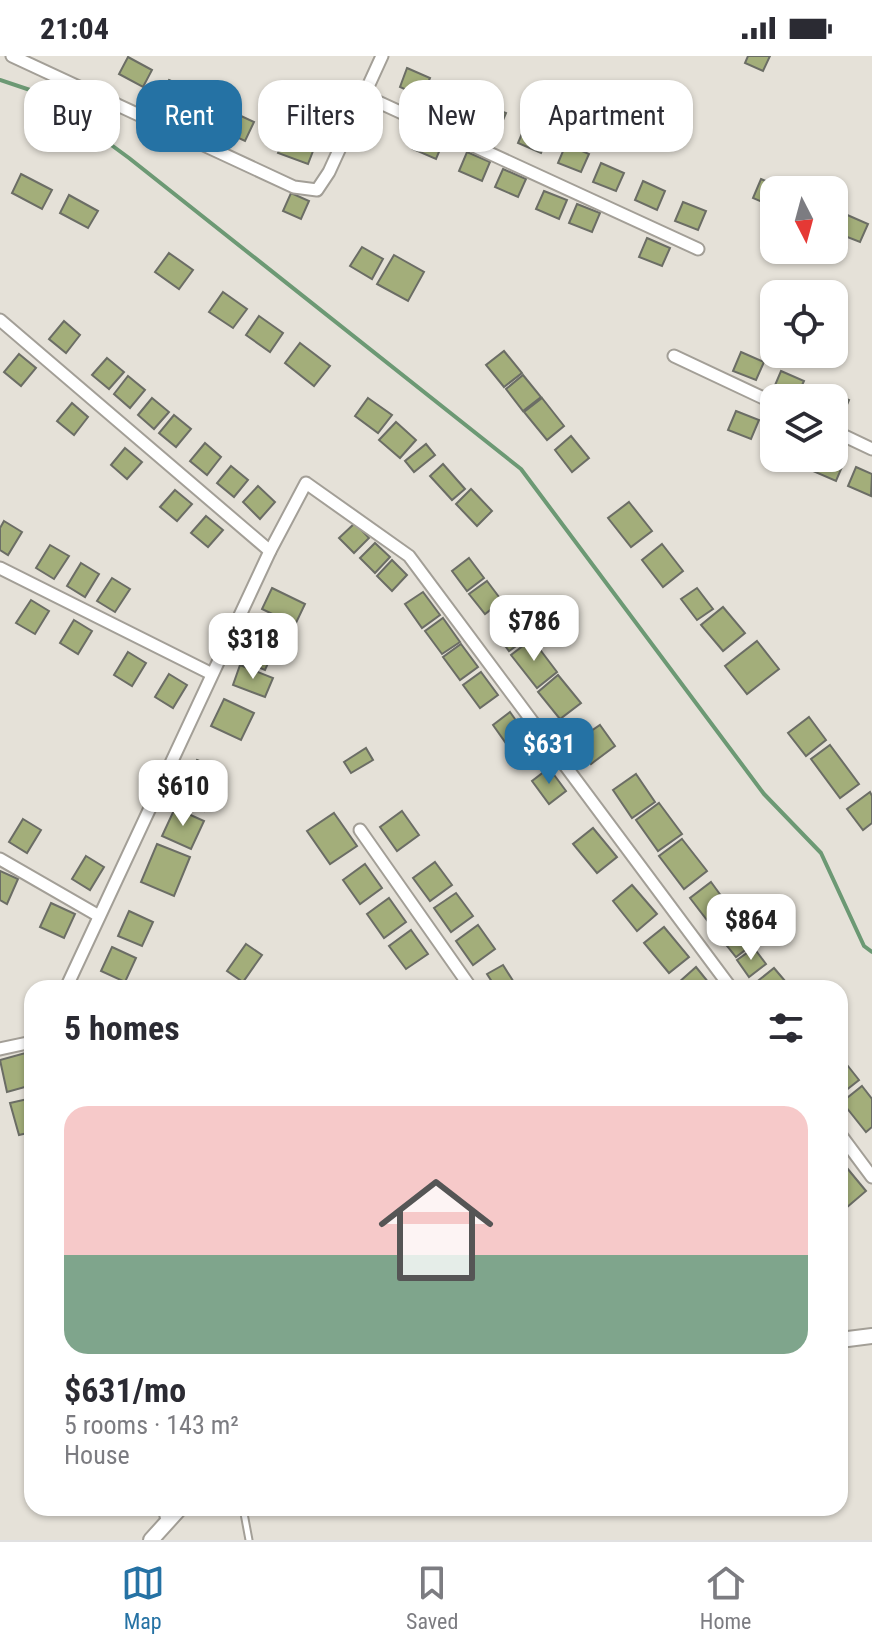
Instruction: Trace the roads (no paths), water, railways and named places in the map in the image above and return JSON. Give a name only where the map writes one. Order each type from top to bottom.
[{"type":"street","points":[[12,56],[294,187],[317,190],[338,152]]},
{"type":"street","points":[[370,80],[382,56]]},
{"type":"street","points":[[383,104],[698,249]]},
{"type":"street","points":[[0,320],[270,551]]},
{"type":"street","points":[[674,356],[760,396]]},
{"type":"street","points":[[848,438],[872,449]]},
{"type":"street","points":[[70,980],[270,551],[306,483],[409,556],[725,980]]},
{"type":"street","points":[[0,568],[212,674]]},
{"type":"street","points":[[360,830],[465,980]]},
{"type":"street","points":[[0,859],[99,916]]},
{"type":"street","points":[[0,1049],[24,1044]]},
{"type":"street","points":[[848,1145],[872,1177]]},
{"type":"street","points":[[848,1339],[872,1336]]},
{"type":"street","points":[[151,1540],[165,1516]]},
{"type":"lane","points":[[244,1516],[249,1540]]},
{"type":"waterway","points":[[0,80],[42,94],[129,158],[521,469],[764,794],[821,853],[864,946],[872,952]]}]
